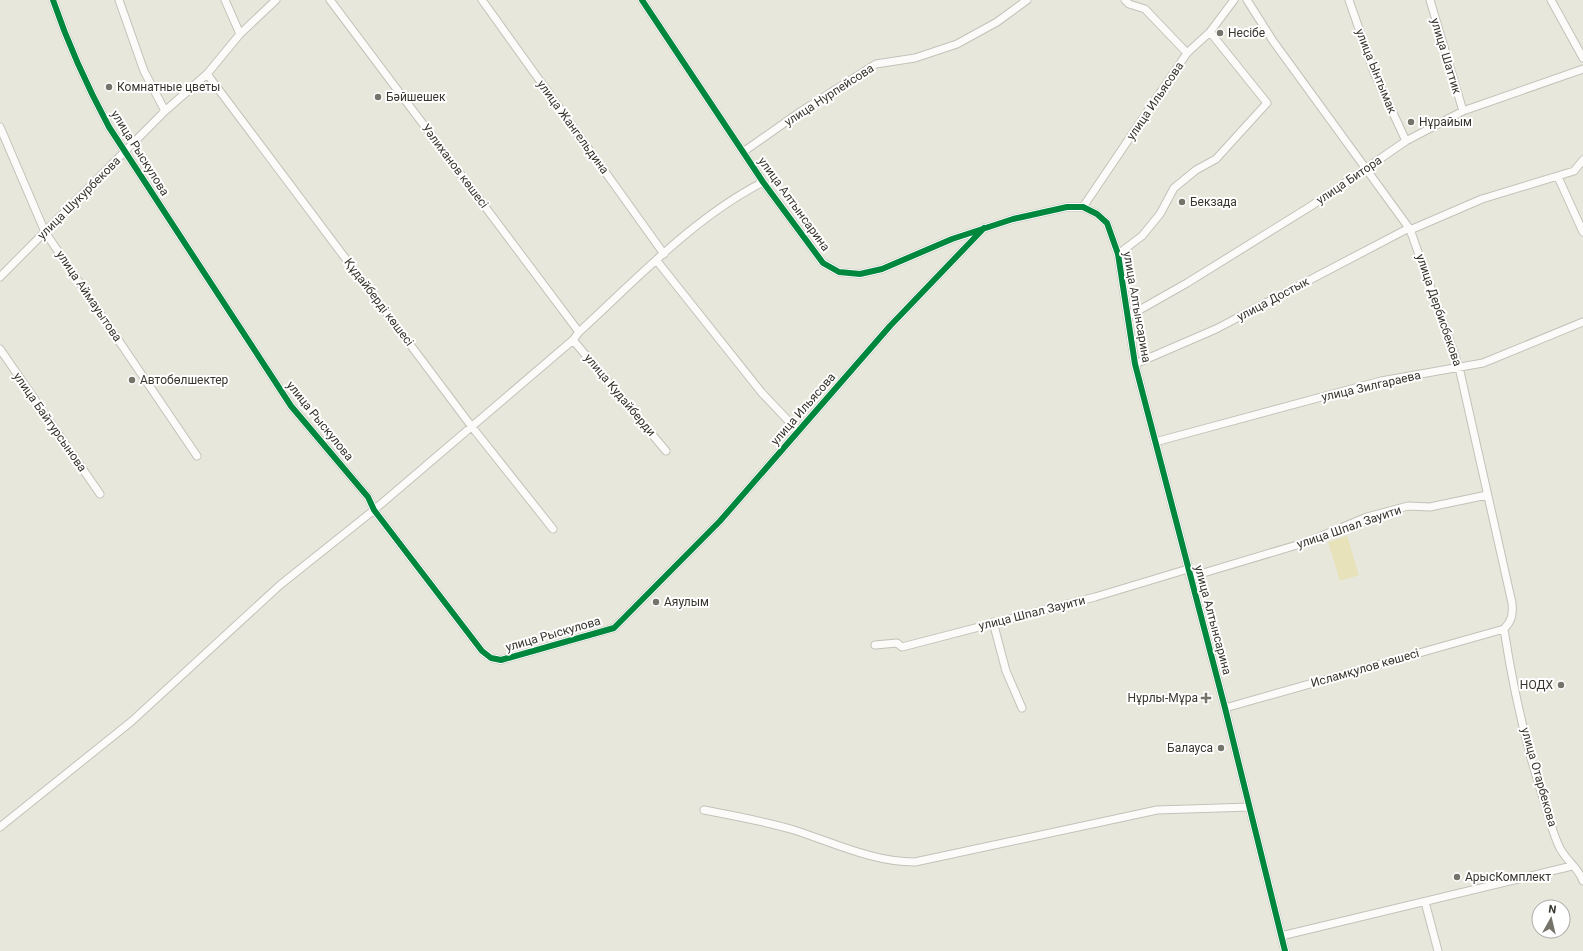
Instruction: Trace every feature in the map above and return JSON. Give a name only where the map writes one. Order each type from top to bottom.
[{"type":"street","name":"улица Рыскулова","points":[[53,0],[63,30],[93,97],[126,152],[291,406],[368,498],[374,510],[482,651],[491,658],[501,660],[614,628],[638,605]]},
{"type":"street","points":[[119,0],[144,71],[165,111]]},
{"type":"street","points":[[225,0],[240,34]]},
{"type":"street","name":"улица Шукурбекова","points":[[0,277],[126,152],[165,111],[207,74],[240,34],[276,0]]},
{"type":"street","name":"Уәлиханов көшесі","points":[[330,0],[579,332]]},
{"type":"street","name":"улица Жангельдина","points":[[482,0],[664,254]]},
{"type":"street","name":"улица Алтынсарина","points":[[642,0],[763,182],[823,263],[839,272],[860,274],[882,269],[952,238],[1013,219],[1067,206],[1083,207],[1097,214],[1107,223],[1118,254],[1135,364],[1225,708],[1285,951]]},
{"type":"street","name":"улица Нурпейсова","points":[[743,152],[800,112],[876,64],[916,58],[957,44],[997,22],[1027,0]]},
{"type":"street","points":[[1125,0],[1129,4],[1146,9],[1187,53]]},
{"type":"street","name":"улица Ильясова","points":[[1083,207],[1187,53],[1210,32],[1234,0]]},
{"type":"street","name":"улица Дербисбекова","points":[[1247,0],[1273,41],[1409,229],[1459,367],[1512,603],[1513,615],[1509,624],[1504,629]]},
{"type":"street","name":"улица Ынтымак","points":[[1349,0],[1374,72],[1406,141]]},
{"type":"street","name":"улица Шаттик","points":[[1430,0],[1463,111]]},
{"type":"street","points":[[1551,0],[1583,58]]},
{"type":"street","points":[[1118,254],[1142,236],[1160,214],[1174,188],[1196,170],[1216,159],[1267,103],[1210,32]]},
{"type":"street","name":"улица Битора","points":[[1127,317],[1187,283],[1311,206],[1406,141],[1463,111],[1583,69]]},
{"type":"street","name":"Құдайберді көшесі","points":[[207,74],[472,427],[553,529]]},
{"type":"street","name":"улица Аймауытова","points":[[0,126],[45,232],[197,456]]},
{"type":"street","name":"улица Достык","points":[[1135,364],[1216,329],[1409,229],[1482,199],[1574,171],[1583,160]]},
{"type":"street","points":[[1558,177],[1583,232]]},
{"type":"street","points":[[0,827],[132,721],[280,585],[374,510],[573,340],[579,332],[664,254],[740,194],[763,182]]},
{"type":"street","name":"улица Ильясова","points":[[638,605],[720,521],[888,327],[984,228]]},
{"type":"street","points":[[657,261],[762,393],[798,431]]},
{"type":"street","name":"улица Зилгараева","points":[[1155,442],[1381,382],[1483,363],[1583,322]]},
{"type":"street","name":"улица Кудайберди","points":[[573,340],[666,451]]},
{"type":"street","name":"улица Байтурсынова","points":[[0,349],[100,494]]},
{"type":"street","name":"улица Шпал Зауити","points":[[1190,577],[1308,542],[1374,515],[1408,506],[1430,507],[1487,494]]},
{"type":"street","name":"улица Шпал Зауити","points":[[875,645],[897,643],[902,646],[993,622],[1095,598],[1188,569]]},
{"type":"street","points":[[993,622],[1006,672],[1022,708]]},
{"type":"street","name":"улица Отарбекова","points":[[1504,629],[1510,665],[1537,779],[1558,844],[1566,859],[1572,866],[1580,870],[1583,880]]},
{"type":"street","name":"Исламқулов көшесі","points":[[1225,708],[1504,629]]},
{"type":"street","points":[[704,810],[758,819],[873,857],[896,862],[915,862],[1157,810],[1250,807]]},
{"type":"street","points":[[1281,936],[1572,866]]},
{"type":"street","points":[[1425,902],[1438,951]]},
{"type":"shaded area","points":[[1347,536],[1359,575],[1340,581],[1328,542]]},
{"type":"cycle path","points":[[53,0],[78,65],[109,127],[291,406],[368,497],[374,510],[482,651],[491,658],[501,660],[614,628],[720,521],[890,326],[984,228]]},
{"type":"cycle path","points":[[642,0],[763,182],[823,263],[839,272],[860,274],[882,269],[952,239],[1013,219],[1067,207],[1083,207],[1097,214],[1107,223],[1118,254],[1135,364],[1225,708],[1285,951]]},
{"type":"place","name":"Несібе","points":[[1220,33]]},
{"type":"place","name":"Комнатные цветы","points":[[109,87]]},
{"type":"place","name":"Бәйшешек","points":[[378,97]]},
{"type":"place","name":"Нұрайым","points":[[1411,122]]},
{"type":"place","name":"Бекзада","points":[[1182,202]]},
{"type":"place","name":"Автобөлшектер","points":[[132,380]]},
{"type":"place","name":"Аяулым","points":[[656,602]]},
{"type":"place","name":"НОДХ","points":[[1561,685]]},
{"type":"place","name":"Нұрлы-Мұра","points":[[1206,698]]},
{"type":"place","name":"Балауса","points":[[1221,748]]},
{"type":"place","name":"АрысКомплект","points":[[1457,877]]}]
